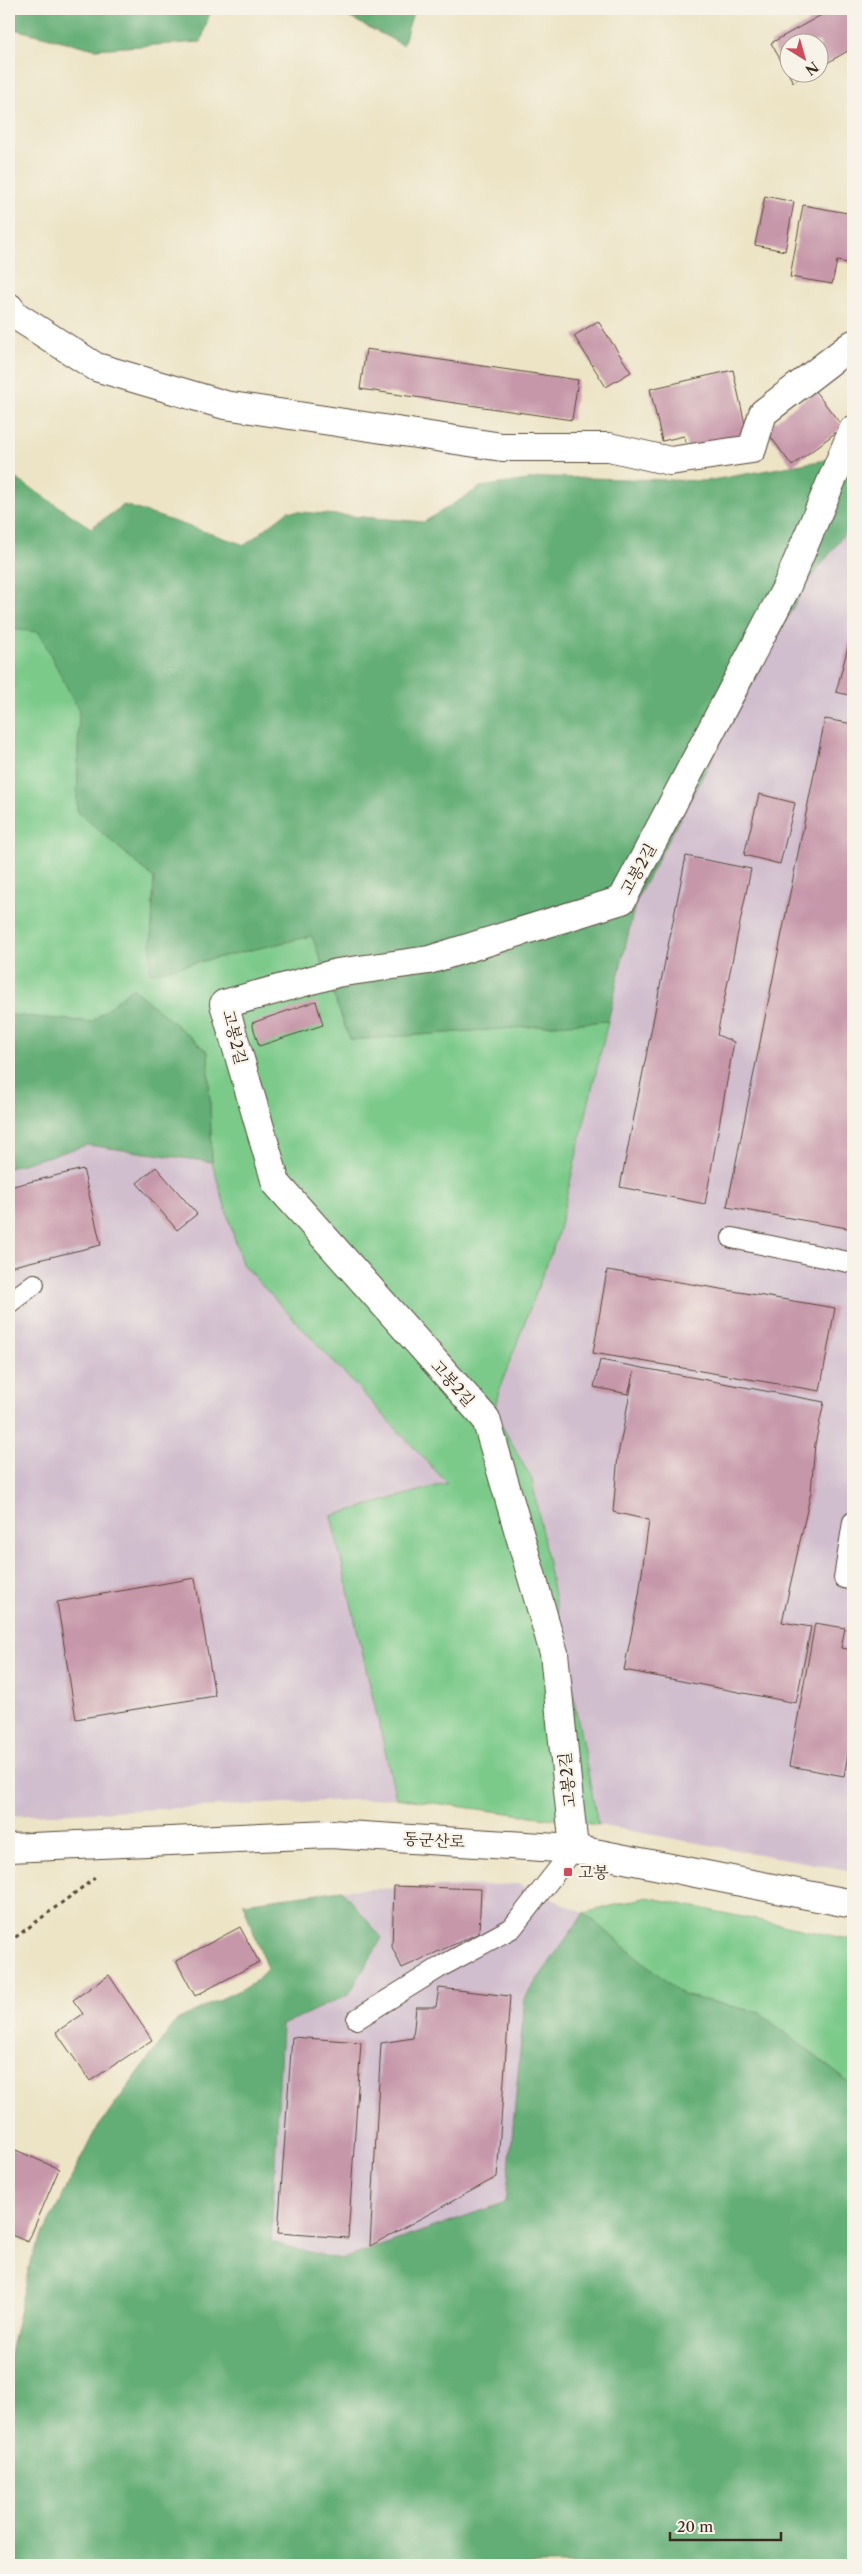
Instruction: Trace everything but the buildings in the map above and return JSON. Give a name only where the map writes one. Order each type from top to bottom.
[{"type":"street","points":[[9,307],[15,315],[96,367],[225,405],[502,447],[609,447],[670,461],[752,449],[763,413],[853,344]]},
{"type":"street","name":"고봉2길","points":[[574,1849],[554,1653],[486,1420],[276,1184],[224,1004],[337,973],[429,960],[622,900],[786,588],[853,430]]},
{"type":"street","name":"동군산로","points":[[9,1848],[330,1834],[574,1849],[853,1904]]},
{"type":"lane","points":[[732,1238],[853,1263]]},
{"type":"lane","points":[[9,1303],[34,1284]]},
{"type":"lane","points":[[853,1522],[844,1578],[853,1580]]},
{"type":"lane","points":[[357,2019],[442,1966],[512,1928],[574,1849]]},
{"type":"path","points":[[9,1942],[96,1877]]},
{"type":"shaded area","points":[[853,522],[853,1871],[598,1825],[532,1480],[494,1412],[499,1390],[557,1237],[636,900],[802,591]]},
{"type":"shaded area","points":[[87,1145],[212,1162],[242,1264],[447,1483],[331,1516],[396,1798],[9,1816],[9,1168]]},
{"type":"shaded area","points":[[518,1884],[584,1913],[525,1997],[506,2202],[340,2260],[271,2242],[282,2025],[349,1994],[382,1938],[342,1890]]},
{"type":"green space","points":[[9,9],[211,9],[201,42],[95,49],[9,28]]},
{"type":"green space","points":[[333,9],[414,9],[403,45]]},
{"type":"green space","points":[[853,449],[853,522],[802,591],[636,900],[608,1021],[350,1040],[312,936],[150,973],[154,878],[77,811],[79,711],[39,632],[9,629],[9,474],[91,528],[124,505],[245,545],[288,511],[424,522],[481,487],[547,477],[706,481],[825,460]]},
{"type":"green space","points":[[9,629],[39,631],[79,711],[77,811],[154,878],[150,973],[312,936],[350,1040],[608,1021],[557,1237],[499,1390],[494,1412],[532,1480],[598,1825],[396,1798],[331,1516],[447,1483],[242,1264],[212,1162],[208,1052],[132,988],[92,1022],[9,1015]]},
{"type":"green space","points":[[132,988],[208,1052],[212,1162],[87,1145],[9,1168],[9,1015],[92,1022]]},
{"type":"green space","points":[[342,1890],[382,1938],[349,1994],[282,2025],[271,2242],[340,2260],[506,2202],[525,1997],[584,1913],[683,1995],[760,2013],[853,2086],[853,2565],[9,2565],[9,2358],[31,2258],[94,2133],[177,2020],[252,1984],[267,1969],[243,1903]]},
{"type":"green space","points":[[647,1897],[853,1940],[853,2086],[760,2013],[683,1995],[584,1913]]},
{"type":"place","name":"고봉","points":[[568,1872]]}]
